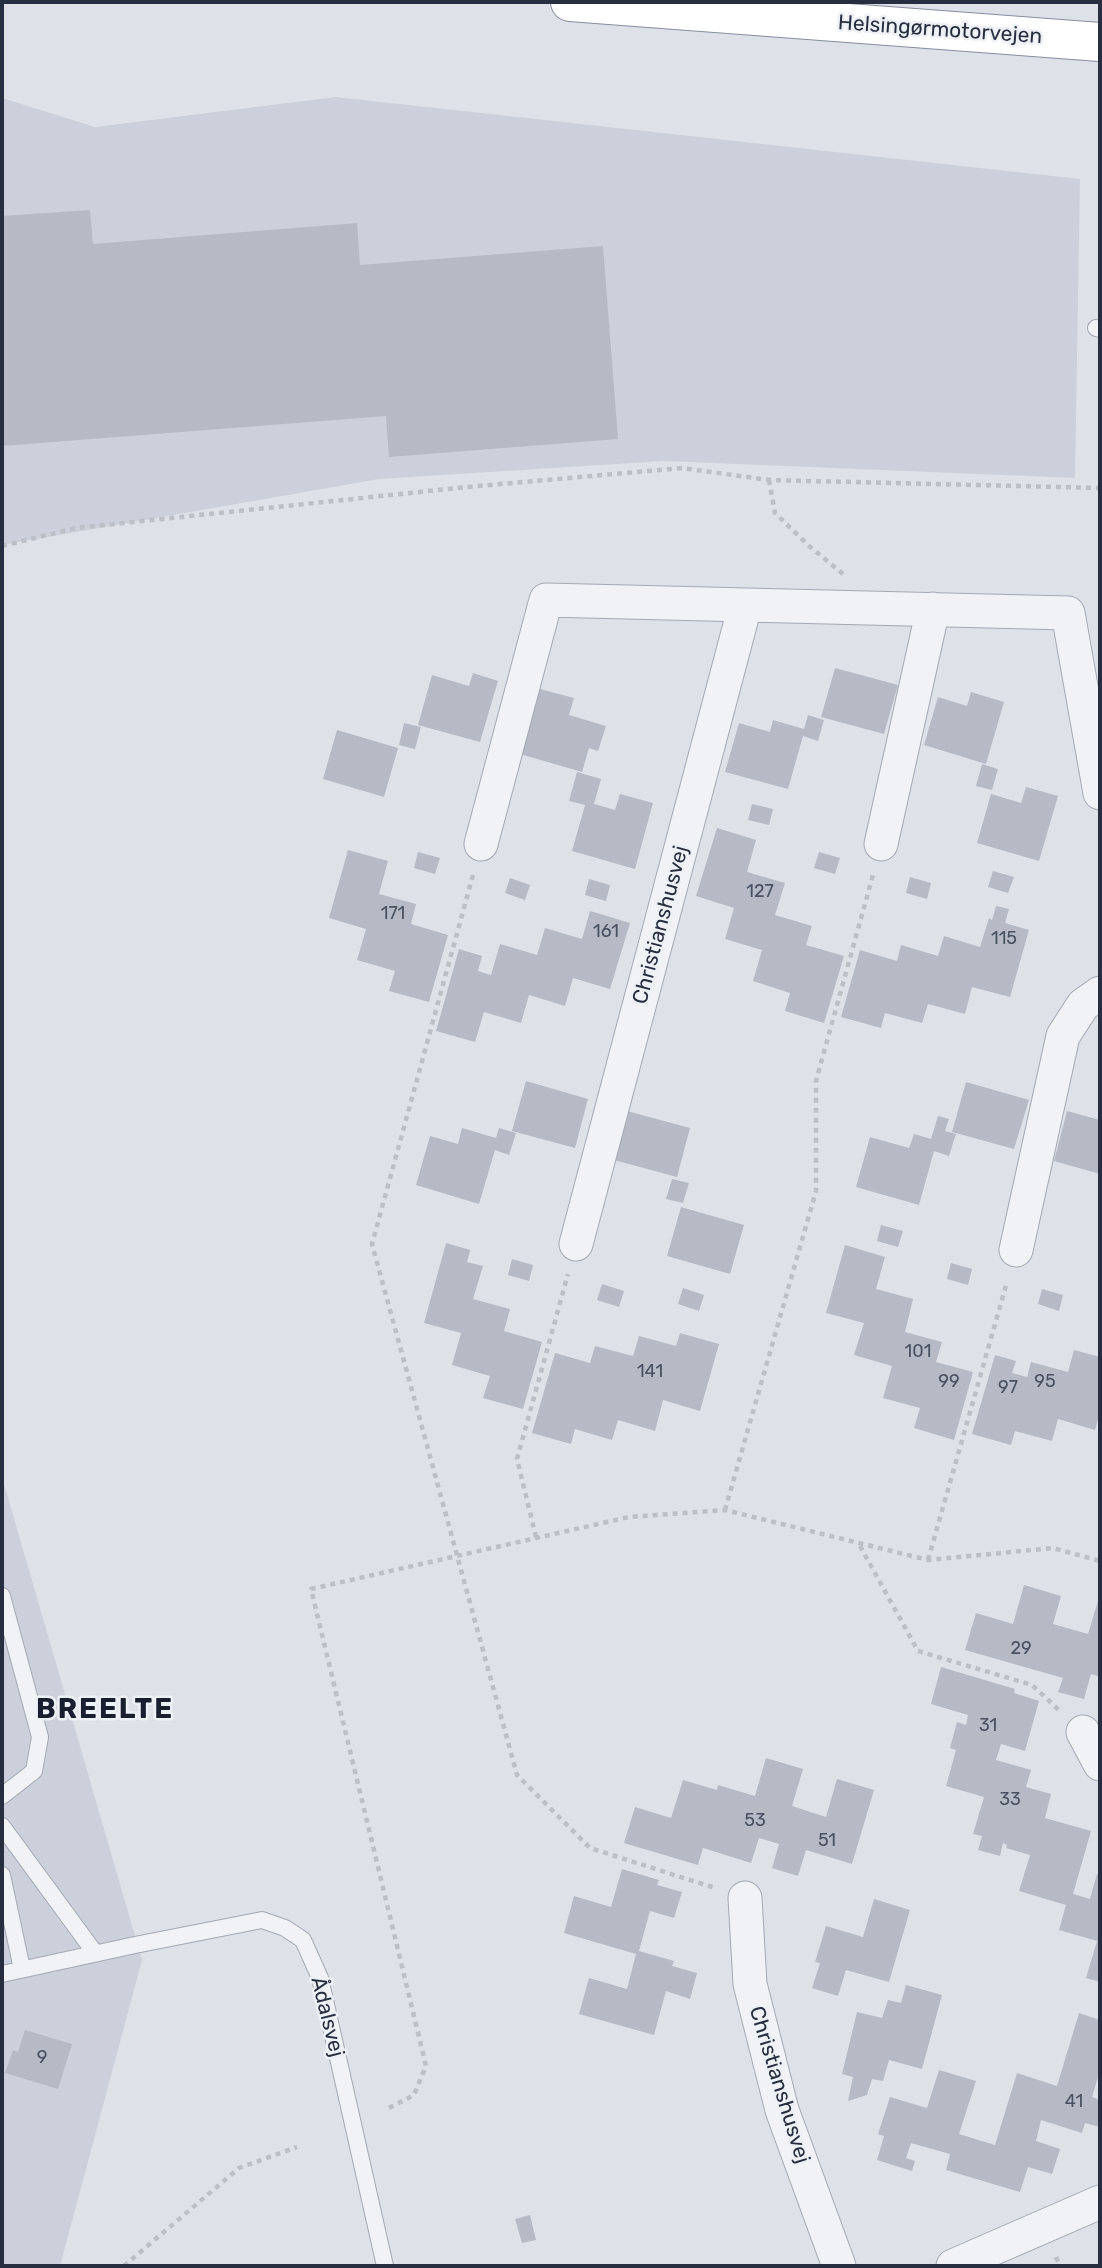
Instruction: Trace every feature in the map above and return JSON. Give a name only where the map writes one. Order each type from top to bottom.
[{"type":"highway","name":"Helsingørmotorvejen","points":[[570,2],[1100,42]]},
{"type":"street","points":[[481,844],[546,600],[1068,612],[1100,793]]},
{"type":"street","name":"Christianshusvej","points":[[576,1244],[745,606]]},
{"type":"street","points":[[881,844],[933,609]]},
{"type":"street","points":[[1016,1251],[1063,1036],[1083,1005],[1100,993]]},
{"type":"street","points":[[1083,1732],[1100,1764]]},
{"type":"street","name":"Christianshusvej","points":[[745,1898],[750,1984],[782,2110],[839,2266]]},
{"type":"street","points":[[953,2266],[1100,2202]]},
{"type":"lane","points":[[2,1596],[40,1737],[34,1770],[2,1796]]},
{"type":"lane","points":[[2,1826],[95,1953]]},
{"type":"lane","points":[[2,1875],[22,1969]]},
{"type":"lane","name":"Ådalsvej","points":[[2,1974],[262,1920],[285,1928],[303,1940],[320,1978],[385,2266]]},
{"type":"path","points":[[2,546],[76,528],[467,487],[682,468],[769,480],[1100,488]]},
{"type":"path","points":[[769,480],[775,513],[808,545],[883,608]]},
{"type":"path","points":[[481,844],[372,1244],[455,1556],[517,1775],[590,1848],[745,1898]]},
{"type":"path","points":[[725,1510],[816,1191],[816,1081],[881,844]]},
{"type":"path","points":[[536,1537],[517,1459],[576,1244]]},
{"type":"path","points":[[928,1560],[1016,1251]]},
{"type":"path","points":[[389,2108],[414,2095],[426,2066],[311,1589],[629,1517],[725,1510],[928,1560],[1053,1548],[1100,1561]]},
{"type":"path","points":[[860,1545],[918,1651],[1032,1685],[1083,1732]]},
{"type":"path","points":[[124,2266],[239,2168],[297,2147]]},
{"type":"shaded area","points":[[336,97],[1080,179],[1075,478],[664,461],[379,479],[2,545],[2,98],[95,127]]},
{"type":"shaded area","points":[[2,1477],[142,1960],[60,2266],[2,2266]]},
{"type":"building","points":[[90,210],[93,244],[357,223],[360,265],[603,246],[618,439],[389,457],[386,416],[2,446],[2,216]]},
{"type":"building","points":[[835,668],[898,685],[884,734],[821,717]]},
{"type":"building","points":[[473,673],[498,681],[480,742],[418,725],[432,675],[469,686]]},
{"type":"building","points":[[540,689],[574,698],[569,715],[606,726],[598,751],[589,748],[582,772],[520,754]]},
{"type":"building","points":[[971,692],[1004,702],[986,764],[924,745],[938,697],[967,706]]},
{"type":"building","points":[[808,715],[824,720],[818,741],[803,736],[788,789],[725,772],[739,723],[770,732],[773,720],[804,729]]},
{"type":"building","points":[[404,723],[421,727],[415,749],[399,745]]},
{"type":"building","points":[[337,730],[398,748],[384,797],[323,779]]},
{"type":"building","points":[[982,764],[998,769],[992,790],[976,786]]},
{"type":"building","points":[[577,772],[601,779],[594,804],[615,810],[620,794],[653,803],[635,869],[572,851],[585,805],[569,801]]},
{"type":"building","points":[[1026,787],[1058,796],[1039,861],[977,843],[991,794],[1021,803]]},
{"type":"building","points":[[752,804],[773,809],[769,825],[748,820]]},
{"type":"building","points":[[717,828],[756,840],[747,872],[785,883],[775,915],[812,926],[806,945],[844,956],[824,1023],[785,1011],[790,993],[753,981],[762,950],[725,939],[734,908],[696,896]]},
{"type":"building","points":[[348,850],[388,861],[379,894],[416,904],[411,924],[448,935],[429,1002],[389,991],[395,971],[357,960],[366,929],[329,918]]},
{"type":"building","points":[[418,852],[440,858],[435,874],[414,868]]},
{"type":"building","points":[[819,852],[840,858],[835,874],[814,868]]},
{"type":"building","points":[[993,871],[1014,877],[1008,893],[988,887]]},
{"type":"building","points":[[910,877],[931,883],[927,899],[906,893]]},
{"type":"building","points":[[510,878],[530,885],[525,900],[505,893]]},
{"type":"building","points":[[589,879],[610,885],[606,901],[585,895]]},
{"type":"building","points":[[996,906],[1009,909],[1005,923],[1029,930],[1010,997],[972,987],[965,1014],[928,1004],[922,1023],[885,1013],[881,1028],[841,1017],[860,950],[897,961],[901,945],[938,956],[944,936],[980,947],[989,918],[992,920]]},
{"type":"building","points":[[590,911],[630,923],[610,989],[573,978],[565,1006],[529,995],[521,1023],[484,1012],[475,1042],[436,1031],[459,949],[482,956],[478,971],[491,975],[500,944],[537,955],[545,928],[582,939]]},
{"type":"building","points":[[526,1081],[588,1099],[575,1148],[512,1131]]},
{"type":"building","points":[[966,1082],[1029,1100],[1014,1149],[952,1132]]},
{"type":"building","points":[[627,1111],[690,1128],[677,1177],[614,1160]]},
{"type":"building","points":[[1067,1111],[1100,1120],[1100,1174],[1054,1161]]},
{"type":"building","points":[[938,1116],[949,1119],[945,1131],[956,1134],[949,1156],[934,1151],[919,1205],[856,1187],[870,1137],[909,1148],[914,1134],[931,1139]]},
{"type":"building","points":[[462,1128],[496,1138],[499,1128],[516,1133],[509,1155],[495,1150],[479,1204],[416,1185],[430,1136],[458,1144]]},
{"type":"building","points":[[672,1179],[689,1183],[683,1203],[666,1199]]},
{"type":"building","points":[[681,1207],[744,1225],[730,1274],[667,1256]]},
{"type":"building","points":[[881,1225],[903,1231],[898,1247],[877,1241]]},
{"type":"building","points":[[446,1243],[470,1250],[467,1262],[483,1266],[473,1299],[510,1309],[504,1331],[542,1342],[523,1409],[483,1398],[490,1376],[452,1365],[461,1333],[424,1323]]},
{"type":"building","points":[[845,1245],[885,1257],[876,1289],[913,1299],[905,1332],[942,1342],[936,1362],[973,1372],[954,1440],[914,1428],[920,1408],[883,1398],[892,1366],[854,1355],[864,1323],[826,1313]]},
{"type":"building","points":[[512,1259],[533,1265],[529,1281],[508,1275]]},
{"type":"building","points":[[951,1263],[972,1269],[968,1285],[947,1279]]},
{"type":"building","points":[[602,1284],[624,1291],[619,1307],[597,1300]]},
{"type":"building","points":[[683,1288],[704,1295],[699,1311],[678,1304]]},
{"type":"building","points":[[1042,1289],[1063,1295],[1059,1311],[1038,1304]]},
{"type":"building","points":[[680,1333],[719,1344],[700,1411],[663,1400],[655,1431],[618,1420],[612,1440],[575,1429],[571,1444],[532,1433],[555,1353],[590,1363],[595,1346],[633,1356],[639,1336],[676,1346]]},
{"type":"building","points":[[1074,1350],[1100,1357],[1100,1412],[1095,1430],[1058,1419],[1052,1441],[1015,1431],[1011,1445],[972,1434],[995,1355],[1016,1361],[1012,1373],[1027,1377],[1031,1362],[1068,1372]]},
{"type":"building","points":[[1024,1585],[1061,1596],[1053,1624],[1088,1634],[1100,1594],[1100,1677],[1091,1674],[1084,1699],[1058,1692],[1063,1678],[965,1650],[976,1613],[1013,1624]]},
{"type":"building","points":[[941,1667],[1015,1689],[1014,1693],[1039,1701],[1025,1751],[1001,1744],[996,1760],[1031,1770],[1026,1787],[1051,1794],[1045,1818],[1091,1831],[1073,1894],[1090,1899],[1097,1874],[1100,1875],[1100,1982],[1086,1978],[1097,1941],[1059,1930],[1066,1905],[1019,1891],[1030,1855],[1006,1848],[1007,1845],[1003,1843],[1000,1856],[978,1850],[982,1836],[973,1834],[984,1797],[946,1786],[956,1750],[950,1748],[957,1722],[966,1725],[968,1715],[931,1704]]},
{"type":"building","points":[[766,1758],[803,1769],[792,1806],[826,1817],[837,1779],[874,1790],[852,1864],[806,1850],[798,1876],[772,1868],[779,1844],[759,1838],[751,1863],[703,1848],[698,1865],[624,1843],[635,1807],[671,1818],[683,1780],[717,1790],[718,1785],[755,1796]]},
{"type":"building","points":[[622,1869],[659,1880],[657,1885],[682,1892],[674,1918],[650,1911],[639,1951],[674,1961],[672,1966],[697,1973],[690,1999],[666,1991],[654,2035],[579,2014],[589,1978],[627,1989],[636,1954],[564,1933],[574,1896],[611,1907]]},
{"type":"building","points":[[874,1899],[910,1910],[889,1982],[846,1970],[838,1996],[812,1988],[820,1963],[815,1962],[826,1926],[863,1937]]},
{"type":"building","points":[[906,1985],[942,1995],[922,2069],[889,2060],[883,2081],[872,2079],[867,2095],[848,2101],[853,2077],[842,2074],[857,2012],[882,2018],[888,2000],[901,2003]]},
{"type":"building","points":[[1079,2013],[1100,2020],[1100,2070],[1092,2097],[1100,2100],[1100,2127],[1085,2123],[1082,2133],[1041,2120],[1036,2141],[1060,2149],[1052,2174],[1028,2167],[1020,2192],[946,2170],[950,2154],[911,2143],[906,2158],[915,2161],[912,2171],[877,2160],[884,2136],[878,2134],[890,2097],[927,2108],[939,2070],[976,2081],[959,2134],[995,2145],[1017,2073],[1057,2086]]},
{"type":"building","points":[[25,2030],[72,2044],[58,2089],[5,2073],[13,2050],[18,2052]]},
{"type":"building","points":[[530,2215],[536,2240],[522,2243],[515,2219]]},
{"type":"district","name":"BREELTE","points":[[105,1710]]}]
